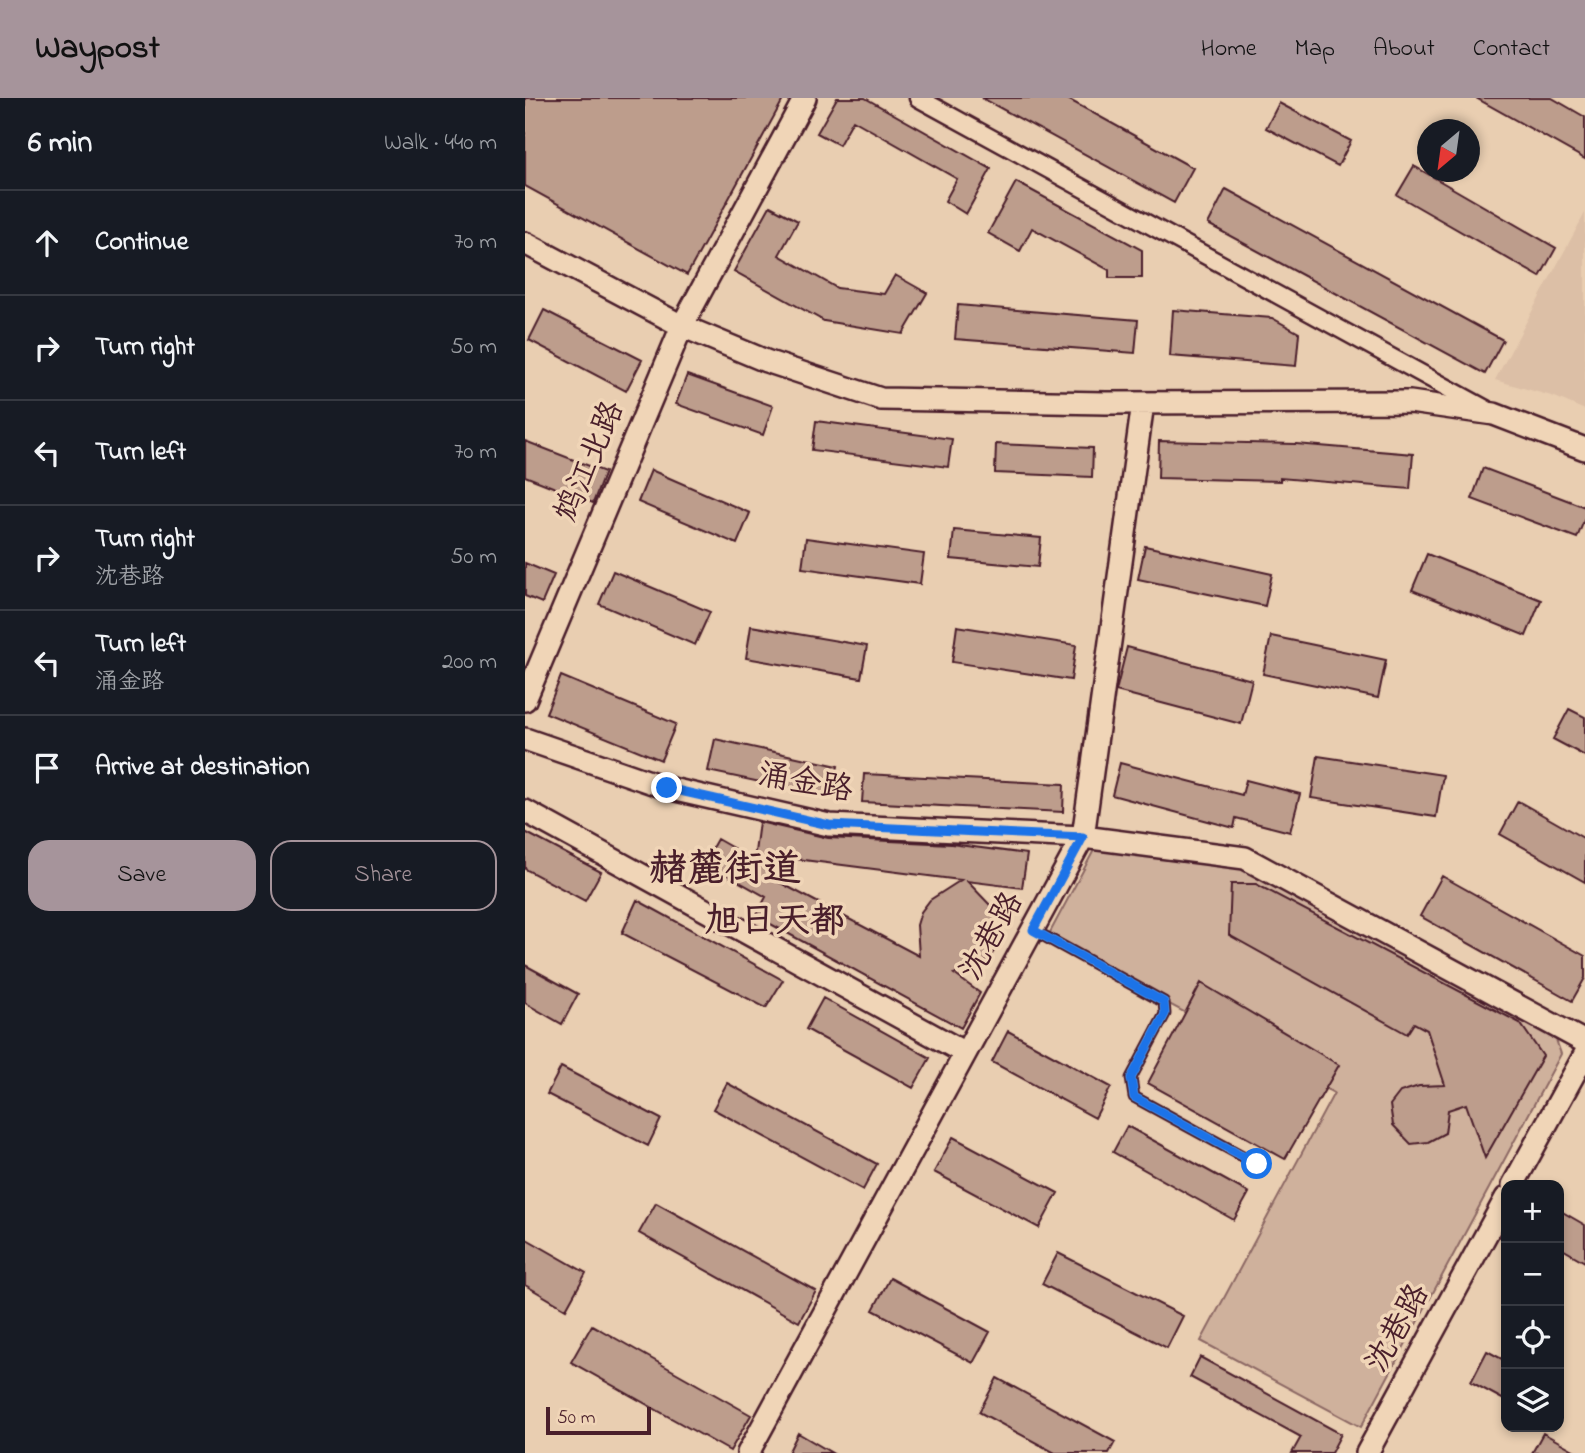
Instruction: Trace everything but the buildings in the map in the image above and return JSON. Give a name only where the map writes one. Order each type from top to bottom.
[{"type":"street","name":"鸩江北路","points":[[525,700],[682,326],[805,98]]},
{"type":"street","points":[[918,98],[1494,414],[1585,449]]},
{"type":"street","points":[[525,243],[682,326],[766,361],[881,399],[1143,403],[1410,402],[1494,414]]},
{"type":"street","name":"沈巷路","points":[[748,1453],[1083,837],[1143,403]]},
{"type":"street","name":"涌金路","points":[[525,739],[667,788],[829,825],[1083,837],[1245,858],[1585,1042]]},
{"type":"street","points":[[525,811],[965,1053]]},
{"type":"street","points":[[1516,1180],[1585,1054]]},
{"type":"street","name":"沈巷路","points":[[1367,1453],[1501,1207]]},
{"type":"lane","points":[[1033,930],[1164,1002],[1165,1014],[1131,1078],[1134,1097],[1257,1164]]},
{"type":"shaded area","points":[[1585,213],[1585,410],[1555,397],[1495,380]]},
{"type":"shaded area","points":[[1094,850],[1245,858],[1554,1034],[1561,1054],[1361,1427],[1201,1341],[1334,1093],[1047,938]]},
{"type":"district","name":"赭麓街道","points":[[725,871]]},
{"type":"district","name":"旭日天都","points":[[775,922]]},
{"type":"route","points":[[667,788],[829,825],[1083,837],[1033,930],[1164,1002],[1165,1014],[1131,1078],[1134,1097],[1257,1164]]}]
